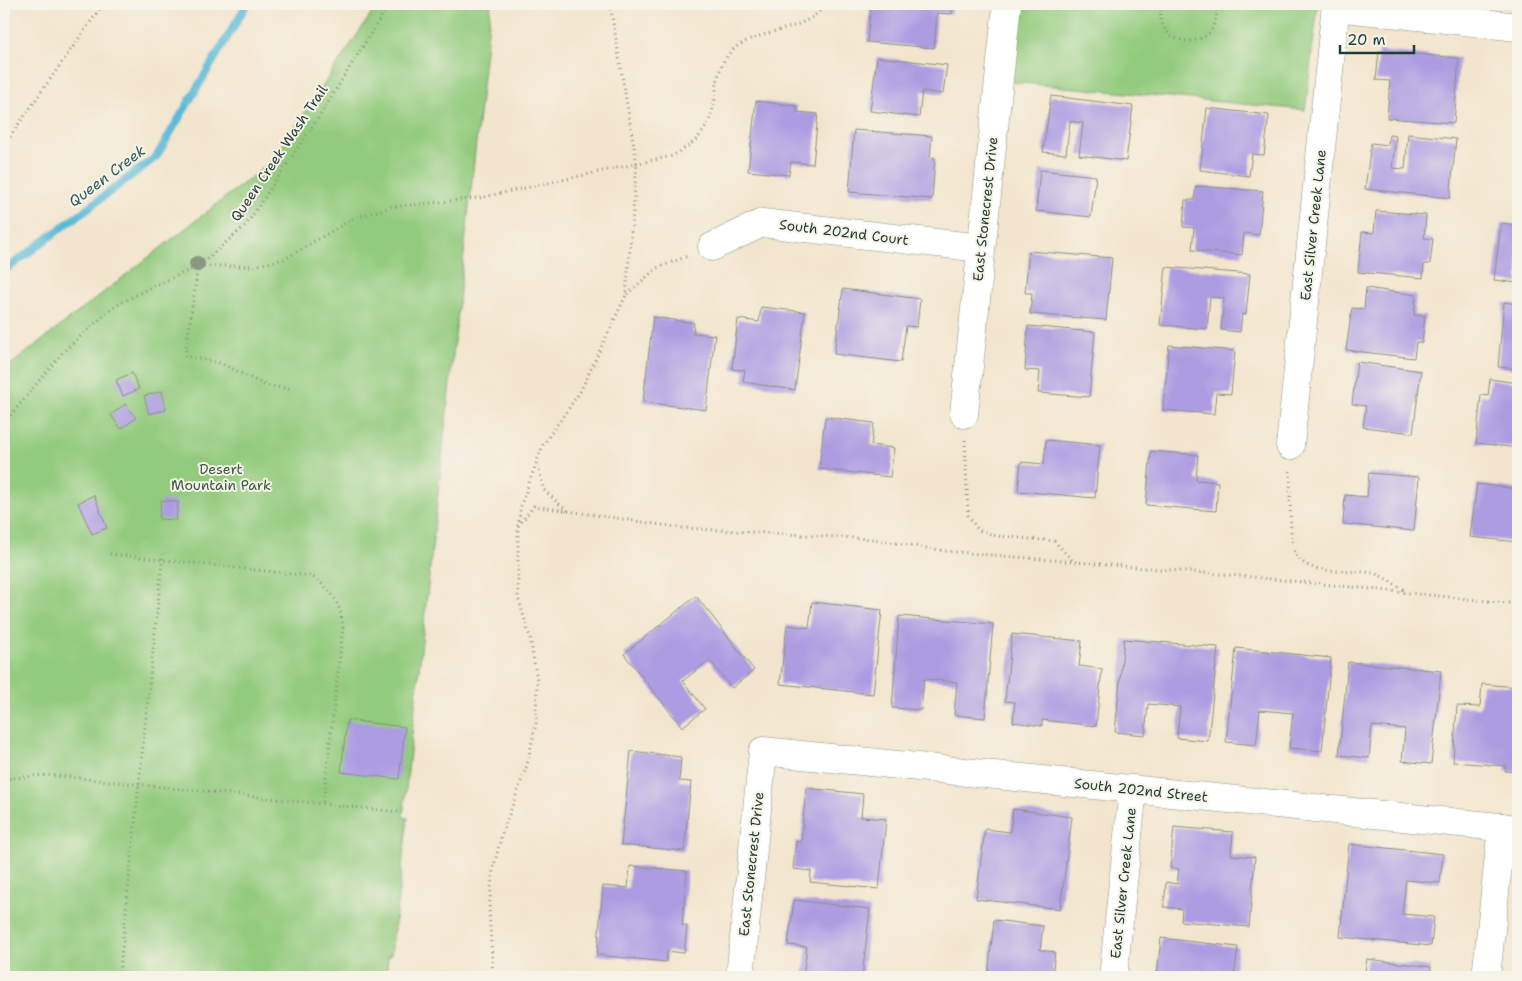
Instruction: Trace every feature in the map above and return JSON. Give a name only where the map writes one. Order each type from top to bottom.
[{"type":"street","name":"East Stonecrest Drive","points":[[964,414],[1007,4]]},
{"type":"street","points":[[1336,5],[1518,27]]},
{"type":"street","name":"East Silver Creek Lane","points":[[1290,446],[1336,5]]},
{"type":"street","name":"South 202nd Court","points":[[712,247],[762,223],[981,248]]},
{"type":"street","name":"East Stonecrest Drive","points":[[740,977],[763,751]]},
{"type":"street","name":"South 202nd Street","points":[[763,751],[1510,828]]},
{"type":"street","name":"East Silver Creek Lane","points":[[1113,977],[1133,789]]},
{"type":"street","points":[[1486,977],[1510,828]]},
{"type":"path","points":[[4,145],[102,4]]},
{"type":"path","name":"Queen Creek Wash Trail","points":[[4,423],[63,352],[112,308],[153,286],[198,266],[246,225],[324,109],[389,4]]},
{"type":"path","points":[[493,977],[489,909],[493,869],[502,834],[527,765],[536,723],[537,680],[530,637],[518,597],[518,526],[521,505],[543,445],[580,392],[598,358],[626,295],[637,164],[610,4]]},
{"type":"path","points":[[291,389],[265,385],[220,362],[185,356],[198,266],[254,266],[285,259],[354,218],[391,207],[479,198],[672,156],[691,145],[708,125],[715,100],[717,74],[729,54],[752,39],[802,22],[825,4]]},
{"type":"path","points":[[1162,4],[1160,14],[1166,31],[1174,38],[1193,41],[1210,32],[1215,24],[1216,4]]},
{"type":"path","points":[[626,295],[657,268],[712,247]]},
{"type":"path","points":[[964,414],[968,515],[978,530],[997,536],[1054,541],[1074,562]]},
{"type":"path","points":[[1290,446],[1292,536],[1296,555],[1309,565],[1334,572],[1374,573],[1409,593]]},
{"type":"path","points":[[537,465],[544,490],[568,511]]},
{"type":"path","points":[[518,526],[534,506],[683,528],[872,540],[944,551],[1518,604]]},
{"type":"path","points":[[110,554],[311,576],[323,583],[336,598],[342,611],[343,628],[323,804]]},
{"type":"path","points":[[119,977],[163,554]]},
{"type":"path","points":[[4,779],[45,775],[399,812]]},
{"type":"green space","name":"Desert Mountain Park","points":[[378,4],[491,4],[403,817],[408,818],[391,955],[388,956],[386,977],[4,977],[4,370],[272,161]]},
{"type":"green space","points":[[1020,4],[1318,4],[1305,110],[1012,82]]},
{"type":"building","points":[[871,4],[952,4],[952,14],[937,13],[934,48],[867,42]]},
{"type":"building","points":[[1379,51],[1459,58],[1454,123],[1387,118],[1390,81],[1376,80]]},
{"type":"building","points":[[877,57],[947,65],[943,94],[922,91],[919,117],[870,111]]},
{"type":"building","points":[[1051,96],[1133,106],[1126,161],[1079,155],[1083,123],[1070,121],[1066,154],[1043,152]]},
{"type":"building","points":[[756,101],[797,106],[797,112],[818,114],[813,164],[791,162],[789,175],[748,171]]},
{"type":"building","points":[[1207,108],[1269,115],[1264,155],[1252,154],[1249,176],[1200,170]]},
{"type":"building","points":[[1517,118],[1518,130],[1516,130]]},
{"type":"building","points":[[854,130],[932,136],[930,157],[935,158],[932,199],[849,192]]},
{"type":"building","points":[[1408,134],[1456,139],[1450,198],[1365,189],[1371,143],[1388,145],[1389,135],[1396,136],[1392,168],[1405,169]]},
{"type":"building","points":[[1040,170],[1096,176],[1091,217],[1036,211]]},
{"type":"building","points":[[1196,186],[1263,191],[1259,235],[1244,233],[1242,255],[1192,250],[1194,228],[1183,227],[1185,200],[1194,200]]},
{"type":"building","points":[[1376,211],[1426,215],[1424,238],[1433,239],[1430,264],[1424,264],[1423,278],[1358,272],[1362,232],[1374,233]]},
{"type":"building","points":[[1501,223],[1518,225],[1518,283],[1494,280]]},
{"type":"building","points":[[1029,251],[1112,258],[1106,320],[1030,314],[1032,293],[1025,293]]},
{"type":"building","points":[[1166,267],[1250,274],[1246,315],[1242,314],[1240,332],[1221,330],[1224,298],[1210,297],[1207,329],[1160,325]]},
{"type":"building","points":[[1366,288],[1416,295],[1414,315],[1425,316],[1422,343],[1416,342],[1414,358],[1346,350],[1352,308],[1364,309]]},
{"type":"building","points":[[843,289],[920,299],[917,327],[906,326],[901,362],[834,354]]},
{"type":"building","points":[[1504,302],[1518,304],[1518,369],[1498,367]]},
{"type":"building","points":[[761,307],[805,312],[795,390],[743,382],[745,370],[732,369],[738,319],[759,322]]},
{"type":"building","points":[[653,317],[694,323],[693,333],[715,335],[706,410],[643,402]]},
{"type":"building","points":[[1028,326],[1095,332],[1089,397],[1038,393],[1040,371],[1025,370]]},
{"type":"building","points":[[1169,345],[1235,351],[1231,394],[1216,393],[1214,414],[1163,410]]},
{"type":"building","points":[[1357,362],[1421,371],[1413,433],[1363,427],[1366,406],[1352,404]]},
{"type":"building","points":[[132,373],[139,389],[123,396],[116,380]]},
{"type":"building","points":[[1490,379],[1518,383],[1518,448],[1476,443],[1481,395],[1488,396]]},
{"type":"building","points":[[162,391],[166,410],[149,414],[144,396]]},
{"type":"building","points":[[125,404],[136,418],[121,429],[111,415]]},
{"type":"building","points":[[825,417],[874,423],[871,445],[894,448],[890,477],[819,469]]},
{"type":"building","points":[[1046,440],[1100,445],[1095,498],[1018,491],[1021,462],[1044,464]]},
{"type":"building","points":[[1151,451],[1198,455],[1196,480],[1218,482],[1216,511],[1146,505]]},
{"type":"building","points":[[1369,473],[1419,477],[1414,531],[1343,524],[1345,495],[1367,497]]},
{"type":"building","points":[[1477,484],[1518,489],[1518,542],[1470,537]]},
{"type":"building","points":[[94,495],[107,528],[92,534],[78,503]]},
{"type":"building","points":[[161,500],[178,502],[176,520],[159,519]]},
{"type":"building","points":[[696,596],[754,670],[732,688],[709,660],[683,681],[705,709],[682,727],[624,654]]},
{"type":"building","points":[[812,602],[882,610],[873,694],[780,684],[787,625],[809,628]]},
{"type":"building","points":[[899,616],[993,624],[985,718],[954,715],[957,682],[924,679],[921,710],[892,708]]},
{"type":"building","points":[[1012,634],[1082,641],[1079,666],[1102,669],[1096,726],[1042,720],[1042,726],[1013,722],[1015,702],[1005,701]]},
{"type":"building","points":[[1124,639],[1218,647],[1208,741],[1177,738],[1180,707],[1148,704],[1145,735],[1115,732]]},
{"type":"building","points":[[1236,648],[1331,658],[1322,751],[1289,748],[1293,713],[1260,710],[1256,745],[1226,742]]},
{"type":"building","points":[[1348,662],[1441,671],[1431,764],[1402,761],[1405,729],[1372,726],[1369,758],[1339,755]]},
{"type":"building","points":[[1482,684],[1518,687],[1518,772],[1505,771],[1506,766],[1453,762],[1457,706],[1480,707]]},
{"type":"building","points":[[347,720],[405,727],[399,779],[341,772]]},
{"type":"building","points":[[631,751],[681,757],[679,781],[691,782],[684,851],[621,845]]},
{"type":"building","points":[[806,788],[863,794],[861,817],[886,819],[879,889],[810,882],[811,871],[793,869],[796,841],[801,842]]},
{"type":"building","points":[[1013,809],[1072,817],[1060,909],[976,899],[985,829],[1010,832]]},
{"type":"building","points":[[1174,827],[1233,832],[1231,855],[1255,857],[1249,927],[1181,921],[1182,909],[1164,907],[1166,882],[1177,884],[1179,869],[1170,868]]},
{"type":"building","points":[[1349,844],[1443,854],[1440,883],[1406,880],[1402,914],[1434,917],[1431,946],[1340,937]]},
{"type":"building","points":[[630,866],[687,871],[682,925],[687,926],[684,953],[667,951],[666,962],[597,955],[603,886],[628,888]]},
{"type":"building","points":[[794,900],[870,909],[862,977],[803,977],[807,947],[788,945]]},
{"type":"building","points":[[994,920],[1043,926],[1040,950],[1055,952],[1052,977],[972,977],[972,973],[988,975]]},
{"type":"building","points":[[1161,938],[1238,947],[1234,977],[1157,977]]},
{"type":"building","points":[[1367,959],[1431,967],[1430,977],[1364,977]]},
{"type":"waterway","name":"Queen Creek","points":[[4,271],[156,157],[247,4]]}]
